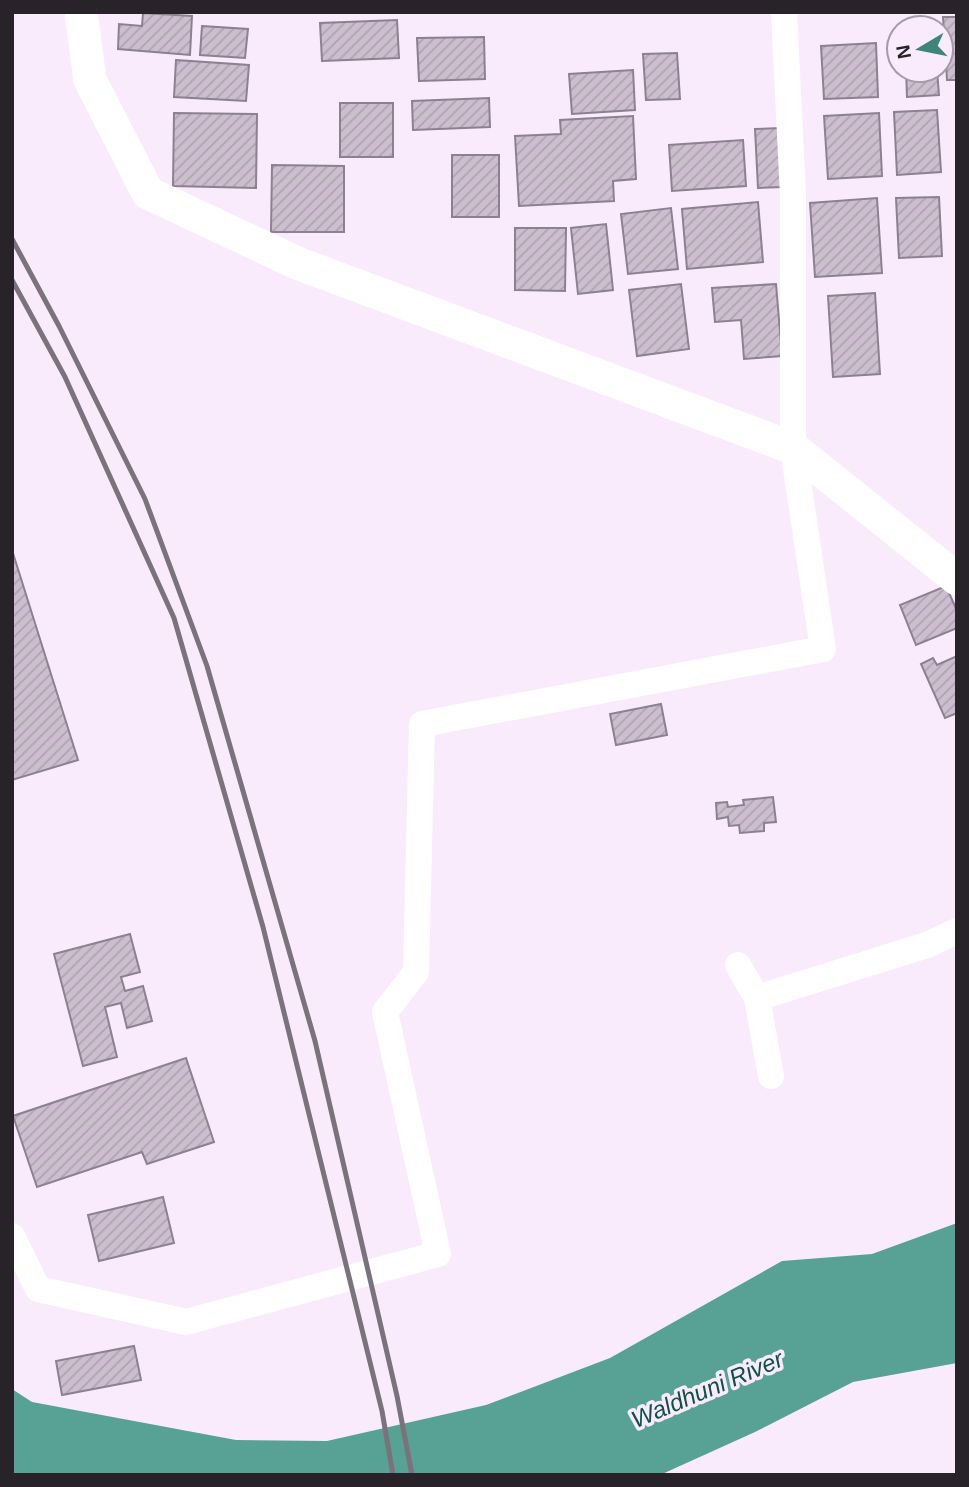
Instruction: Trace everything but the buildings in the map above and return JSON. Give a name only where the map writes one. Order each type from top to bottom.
[{"type":"street","points":[[81,12],[90,80],[148,193],[298,263],[793,448],[957,579]]},
{"type":"street","points":[[12,1236],[38,1289],[186,1322],[438,1254],[385,1012],[416,972],[422,724],[823,649],[793,448],[793,196],[785,12]]},
{"type":"street","points":[[757,998],[927,945],[957,931]]},
{"type":"street","points":[[738,965],[757,998],[771,1076]]},
{"type":"water","name":"Waldhuni River","points":[[957,1223],[957,1363],[853,1382],[755,1432],[660,1475],[12,1475],[12,1389],[32,1402],[236,1440],[327,1441],[486,1405],[610,1358],[782,1261],[872,1254]]},
{"type":"railway","points":[[12,239],[59,326],[145,499],[207,666],[315,1041],[397,1396],[412,1475]]},
{"type":"railway","points":[[12,280],[65,377],[174,618],[263,927],[382,1411],[393,1475]]}]
